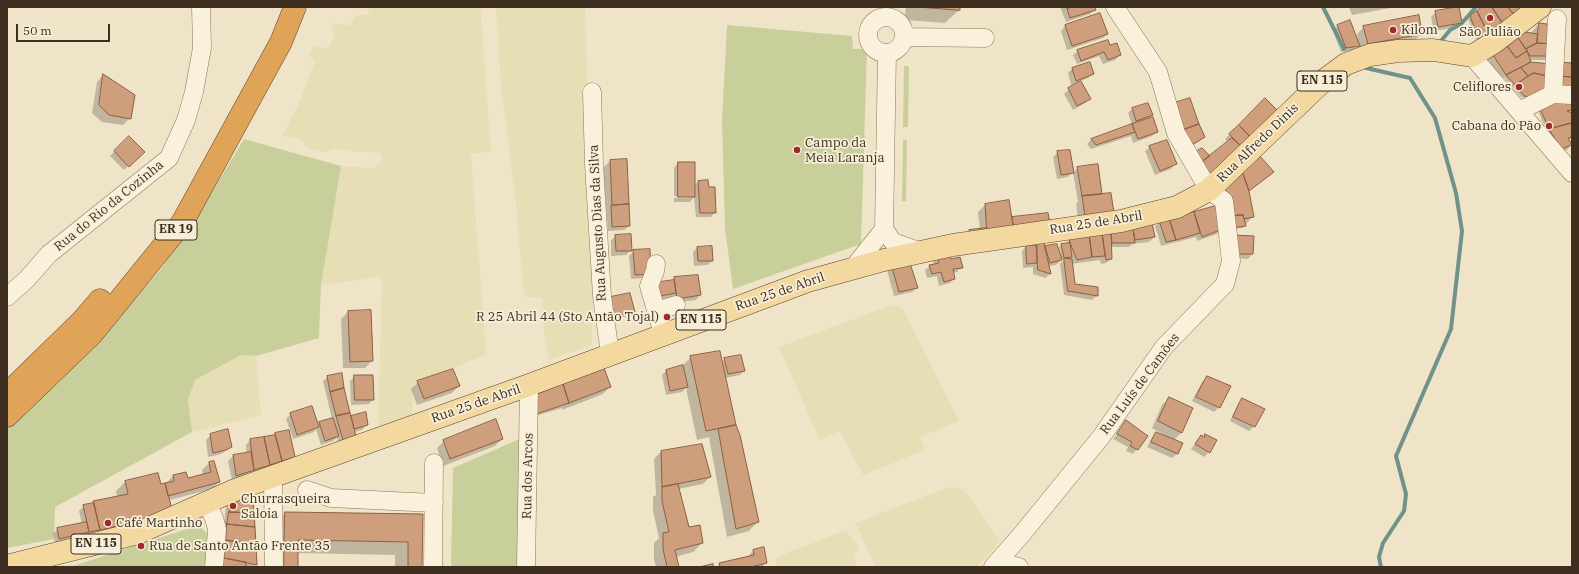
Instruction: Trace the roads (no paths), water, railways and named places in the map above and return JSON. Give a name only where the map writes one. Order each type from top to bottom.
[{"type":"highway","name":"ER 19","points":[[7,394],[82,322],[171,213],[269,34],[279,7]]},
{"type":"highway","name":"ER 19","points":[[7,416],[92,334],[182,223],[281,42],[295,7]]},
{"type":"main road","points":[[1472,56],[1552,15]]},
{"type":"main road","name":"Rua Alfredo Dinis","points":[[1209,190],[1323,80],[1346,64],[1370,55],[1398,52],[1433,50],[1472,56]]},
{"type":"main road","name":"Rua 25 de Abril","points":[[206,502],[529,385],[808,281],[853,268],[885,242],[921,252],[953,245],[1128,219],[1177,207],[1209,190]]},
{"type":"main road","name":"EN 115","points":[[7,566],[54,561],[138,534],[206,502]]},
{"type":"street","name":"Rua do Rio da Cozinha","points":[[7,297],[27,279],[49,254],[169,158],[186,120],[194,92],[202,48],[201,7]]},
{"type":"street","points":[[1115,7],[1158,72],[1176,133],[1209,190]]},
{"type":"street","points":[[888,12],[900,24],[904,37],[898,48],[887,53],[881,52],[870,42],[869,31],[872,24],[888,12]]},
{"type":"street","points":[[1552,15],[1553,94]]},
{"type":"street","points":[[904,37],[985,38]]},
{"type":"street","points":[[885,242],[887,53]]},
{"type":"street","points":[[1472,56],[1572,173]]},
{"type":"street","name":"Rua Augusto Dias da Silva","points":[[592,92],[594,164],[602,296],[610,354]]},
{"type":"street","points":[[1519,111],[1553,94],[1572,95]]},
{"type":"street","name":"Rua Luís de Camões","points":[[996,564],[1101,437],[1164,348],[1225,284],[1231,262],[1224,201],[1209,190]]},
{"type":"street","points":[[656,264],[655,272],[649,286],[663,334]]},
{"type":"street","points":[[656,311],[676,305]]},
{"type":"street","name":"Rua dos Arcos","points":[[526,567],[529,385]]},
{"type":"street","points":[[433,567],[434,463]]},
{"type":"street","points":[[272,477],[274,567]]},
{"type":"street","points":[[306,490],[331,498],[434,503]]},
{"type":"street","points":[[206,502],[214,518],[217,529],[214,567]]},
{"type":"street","points":[[996,564],[1019,567]]},
{"type":"waterway","points":[[1323,7],[1344,49]]},
{"type":"waterway","points":[[1441,41],[1450,30],[1461,24],[1476,7]]},
{"type":"waterway","points":[[1366,68],[1410,78],[1435,118],[1456,193],[1462,231],[1451,329],[1396,456],[1406,494],[1404,511],[1383,543],[1379,557],[1381,567]]},
{"type":"place","name":"São Julião","points":[[1490,18]]},
{"type":"place","name":"Kilom","points":[[1393,30]]},
{"type":"place","name":"Celiflores","points":[[1519,87]]},
{"type":"place","name":"Cabana do Pão","points":[[1549,126]]},
{"type":"place","name":"Campo da Meia Laranja","points":[[797,150]]},
{"type":"place","name":"R 25 Abril 44 (Sto Antão Tojal)","points":[[667,317]]},
{"type":"place","name":"Churrasqueira Saloia","points":[[233,506]]},
{"type":"place","name":"Café Martinho","points":[[108,523]]},
{"type":"place","name":"Rua de Santo Antão Frente 35","points":[[141,546]]}]
